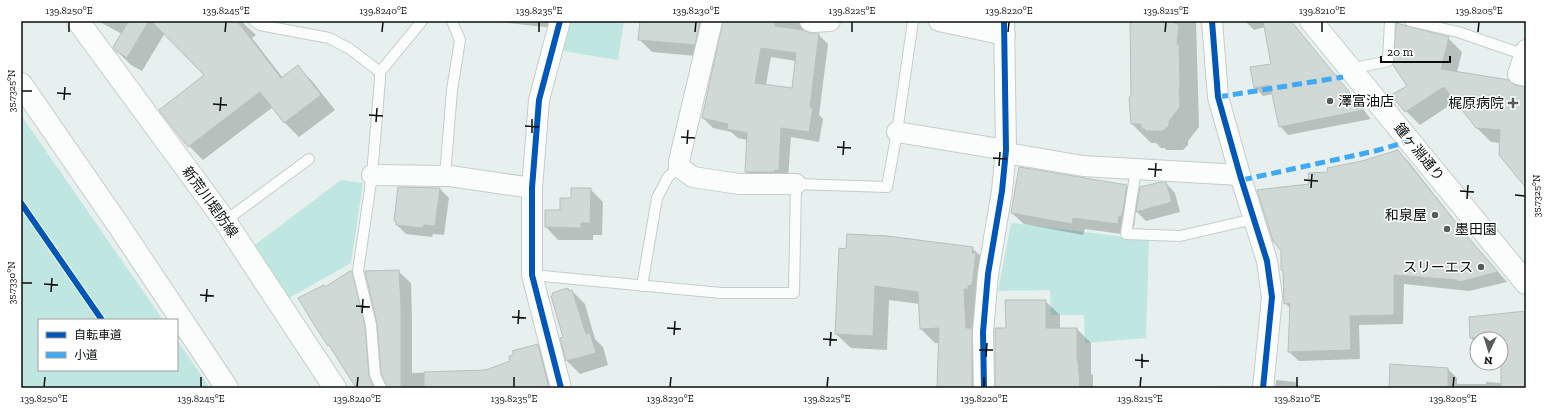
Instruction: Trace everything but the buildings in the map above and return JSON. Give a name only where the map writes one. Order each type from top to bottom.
[{"type":"main road","name":"新荒川堤防線","points":[[78,21],[225,221],[335,388]]},
{"type":"main road","name":"鐘ヶ淵通り","points":[[1311,21],[1526,283]]},
{"type":"main road","points":[[21,84],[119,226],[227,388]]},
{"type":"street","points":[[560,21],[540,100],[532,188],[532,275],[562,388]]},
{"type":"street","points":[[712,21],[679,161],[680,167],[692,177],[731,183],[796,184]]},
{"type":"street","points":[[810,21],[830,21]]},
{"type":"street","points":[[939,21],[1004,28],[1006,152],[1002,191],[988,274],[983,332],[984,388]]},
{"type":"street","points":[[1212,21],[1218,97],[1240,175],[1267,260],[1272,297],[1263,388]]},
{"type":"street","points":[[1525,52],[1518,74],[1526,76]]},
{"type":"street","points":[[897,132],[1083,166],[1240,175]]},
{"type":"street","points":[[372,174],[445,176],[532,188]]},
{"type":"lane","points":[[254,21],[260,25],[329,38],[350,49],[380,72]]},
{"type":"lane","points":[[381,388],[375,375],[370,325],[358,271],[372,174],[380,72],[422,21]]},
{"type":"lane","points":[[445,176],[452,90],[460,40],[452,21]]},
{"type":"lane","points":[[532,275],[721,293],[794,293],[796,184],[887,187],[897,132],[913,21]]},
{"type":"lane","points":[[1351,69],[1388,61],[1390,21]]},
{"type":"lane","points":[[1410,21],[1458,32],[1525,52]]},
{"type":"lane","points":[[225,221],[309,159]]},
{"type":"lane","points":[[642,286],[657,198],[668,177],[680,167]]},
{"type":"lane","points":[[1136,169],[1126,234],[1180,236],[1254,218]]},
{"type":"shaded area","points":[[569,21],[624,21],[618,60],[563,51]]},
{"type":"shaded area","points":[[21,115],[162,319],[38,319],[38,371],[178,371],[178,341],[210,388],[21,388]]},
{"type":"shaded area","points":[[341,180],[363,183],[351,263],[289,298],[252,247]]},
{"type":"shaded area","points":[[1011,223],[1149,240],[1146,338],[1085,343],[1084,315],[1051,315],[1050,290],[998,291]]},
{"type":"marked path","points":[[1218,97],[1343,77]]},
{"type":"marked path","points":[[1242,180],[1375,151],[1410,141]]},
{"type":"cycle path","points":[[560,21],[539,100],[532,188],[532,275],[561,388]]},
{"type":"cycle path","points":[[984,388],[983,332],[988,274],[1002,191],[1006,150],[1004,21]]},
{"type":"cycle path","points":[[1212,21],[1218,97],[1240,175],[1267,261],[1272,297],[1263,388]]},
{"type":"cycle path","points":[[21,203],[101,319]]},
{"type":"place","name":"澤富油店","points":[[1330,101]]},
{"type":"place","name":"梶原病院","points":[[1513,103]]},
{"type":"place","name":"和泉屋","points":[[1435,215]]},
{"type":"place","name":"墨田園","points":[[1447,229]]},
{"type":"place","name":"スリーエス","points":[[1481,267]]}]
